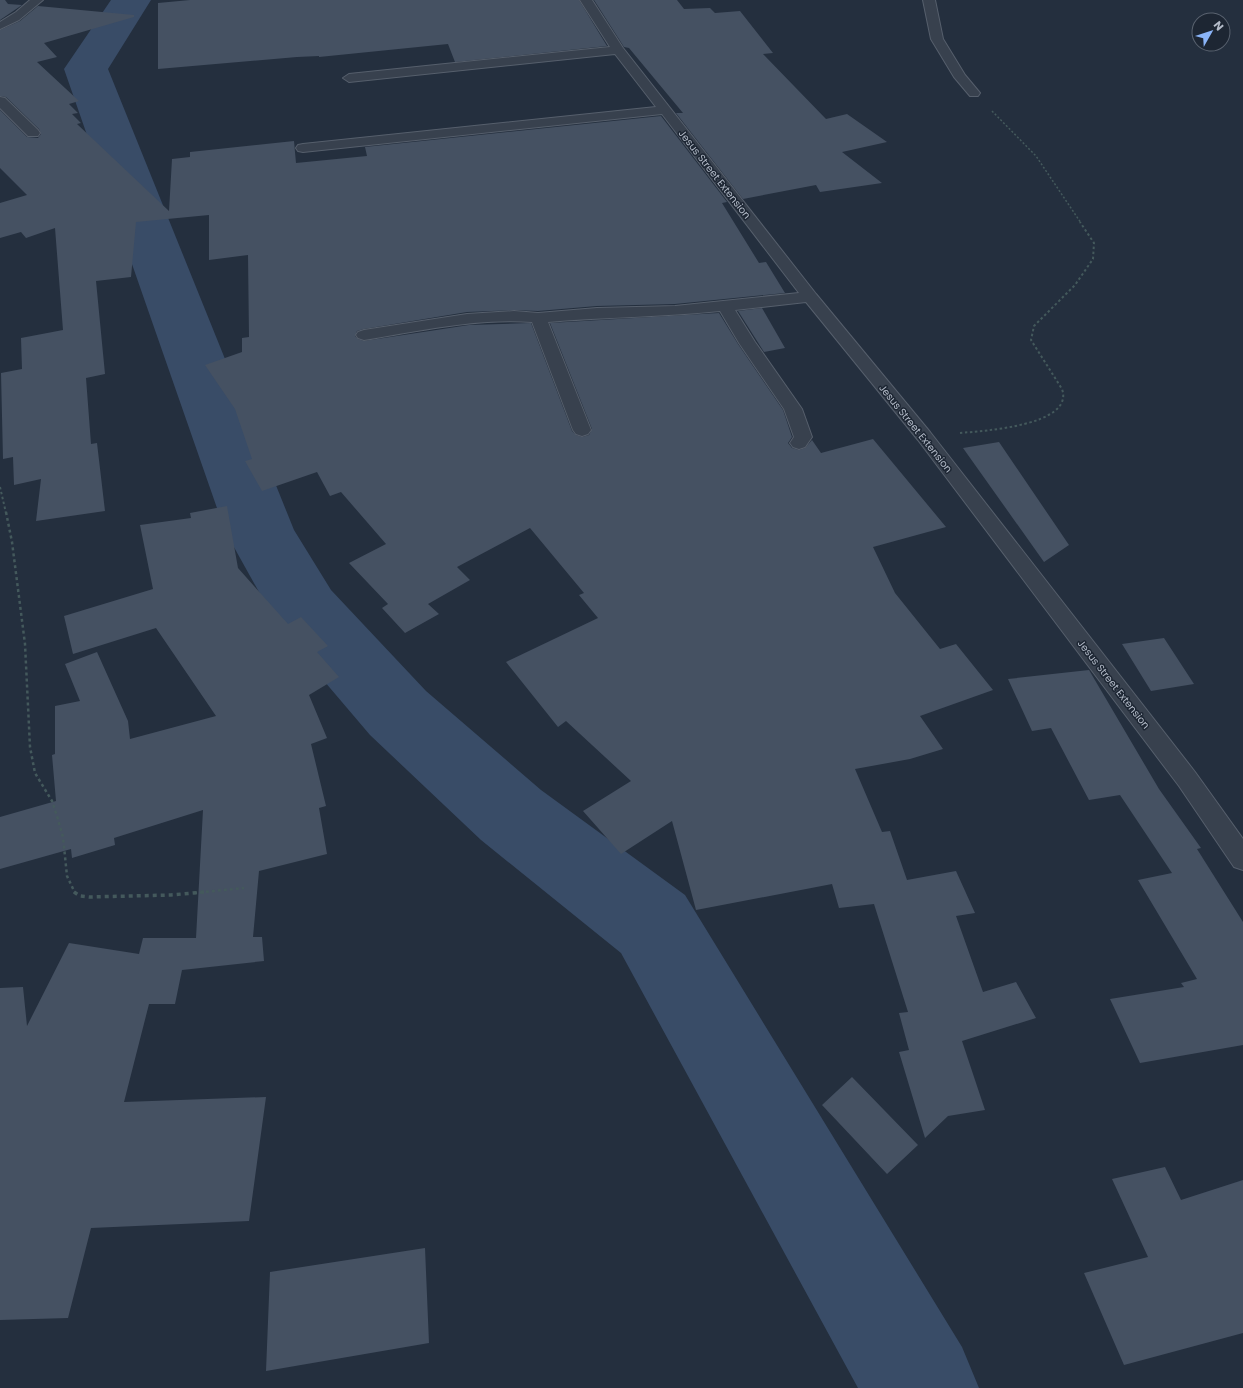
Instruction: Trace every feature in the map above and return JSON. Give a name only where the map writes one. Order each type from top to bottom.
[{"type":"street","points":[[0,26],[11,22],[23,14],[37,0]]},
{"type":"street","name":"Jesus Street Extension","points":[[586,0],[618,50],[709,165],[810,297],[924,436],[1187,779],[1243,859]]},
{"type":"street","points":[[928,0],[937,39],[960,77],[974,93]]},
{"type":"street","points":[[349,78],[618,50]]},
{"type":"street","points":[[0,101],[33,133]]},
{"type":"street","points":[[303,148],[665,110]]},
{"type":"street","points":[[364,335],[467,319],[514,316],[538,318],[597,312],[675,311],[810,297]]},
{"type":"street","points":[[726,306],[747,343],[793,409],[803,437],[799,443]]},
{"type":"street","points":[[538,318],[582,430]]},
{"type":"path","points":[[924,436],[1013,427],[1050,417],[1061,405],[1063,393],[1031,340],[1034,326],[1075,285],[1093,258],[1094,243],[1036,156],[974,93]]},
{"type":"path","points":[[0,487],[12,542],[26,644],[31,753],[35,773],[52,801],[57,816],[63,837],[67,876],[74,892],[80,896],[171,895],[244,888]]},
{"type":"building","points":[[0,0],[5,0],[8,4],[22,5],[0,20]]},
{"type":"building","points":[[190,0],[579,0],[607,46],[455,62],[448,44],[319,57],[297,57],[158,69],[158,3]]},
{"type":"building","points":[[594,0],[677,0],[684,9],[710,8],[715,13],[740,11],[773,53],[763,54],[826,119],[847,114],[887,142],[842,152],[882,183],[820,192],[816,185],[743,199],[676,113],[683,113],[629,48],[624,47]]},
{"type":"building","points":[[38,6],[134,15],[134,17],[44,43],[57,57],[37,62],[79,101],[69,104],[78,113],[72,114],[81,123],[77,124],[169,211],[172,159],[190,157],[190,152],[294,141],[296,163],[367,156],[365,147],[661,116],[727,202],[722,203],[759,263],[766,262],[785,293],[675,304],[597,306],[538,311],[514,310],[467,312],[364,329],[357,331],[355,336],[364,341],[469,325],[531,323],[572,431],[576,435],[582,437],[589,435],[592,429],[550,323],[719,313],[738,344],[783,410],[792,437],[788,443],[792,448],[799,450],[805,448],[812,440],[821,453],[873,439],[946,527],[873,547],[895,593],[940,649],[956,644],[993,690],[920,716],[943,749],[910,759],[855,769],[882,832],[890,831],[907,880],[956,871],[975,913],[956,916],[983,992],[1016,982],[1036,1018],[962,1041],[985,1110],[948,1116],[925,1138],[899,1052],[909,1050],[899,1013],[908,1012],[874,904],[839,908],[832,884],[696,910],[672,821],[621,854],[583,811],[631,781],[566,721],[558,727],[506,662],[598,618],[579,595],[584,593],[530,528],[457,567],[470,580],[428,604],[439,614],[405,633],[382,608],[388,604],[349,563],[386,544],[341,492],[330,496],[317,472],[262,491],[245,461],[252,459],[235,409],[205,365],[242,352],[242,338],[249,337],[248,255],[209,260],[209,215],[136,222],[131,277],[96,281],[105,374],[86,378],[91,444],[97,443],[105,511],[36,521],[41,479],[14,485],[13,457],[3,459],[1,373],[22,369],[21,338],[63,330],[55,228],[26,238],[21,232],[0,238],[0,203],[27,195],[0,168],[0,110],[27,137],[38,138],[41,134],[39,129],[6,97],[0,96],[0,30],[20,21]]},
{"type":"building","points":[[762,308],[785,348],[764,352],[738,311]]},
{"type":"building","points":[[999,442],[1069,545],[1044,562],[963,448]]},
{"type":"building","points":[[227,506],[238,568],[288,624],[301,617],[328,646],[317,652],[339,677],[309,695],[327,738],[311,744],[326,806],[319,808],[327,854],[259,871],[253,937],[262,937],[264,961],[182,970],[175,1004],[149,1004],[124,1102],[266,1097],[249,1221],[91,1228],[68,1318],[0,1320],[0,988],[23,987],[27,1026],[69,943],[139,954],[143,938],[196,938],[203,810],[114,838],[115,845],[72,858],[71,849],[0,869],[0,817],[56,801],[52,755],[55,754],[55,706],[80,701],[65,664],[97,652],[128,721],[130,739],[216,716],[156,628],[73,654],[64,616],[153,589],[140,525],[191,518],[190,513]]},
{"type":"building","points":[[1164,638],[1194,684],[1151,691],[1122,644]]},
{"type":"building","points":[[1089,670],[1159,789],[1201,848],[1197,849],[1243,922],[1243,1045],[1140,1063],[1110,999],[1184,987],[1181,983],[1197,979],[1138,880],[1172,873],[1120,795],[1089,800],[1051,728],[1032,731],[1008,679]]},
{"type":"building","points":[[852,1077],[918,1145],[887,1174],[822,1105]]},
{"type":"building","points":[[1165,1167],[1181,1200],[1243,1180],[1243,1333],[1124,1365],[1084,1273],[1148,1257],[1112,1179]]},
{"type":"building","points":[[425,1248],[429,1343],[266,1371],[270,1272]]},
{"type":"waterway","points":[[131,0],[86,69],[260,531],[305,609],[398,713],[511,815],[653,924],[921,1388]]}]
